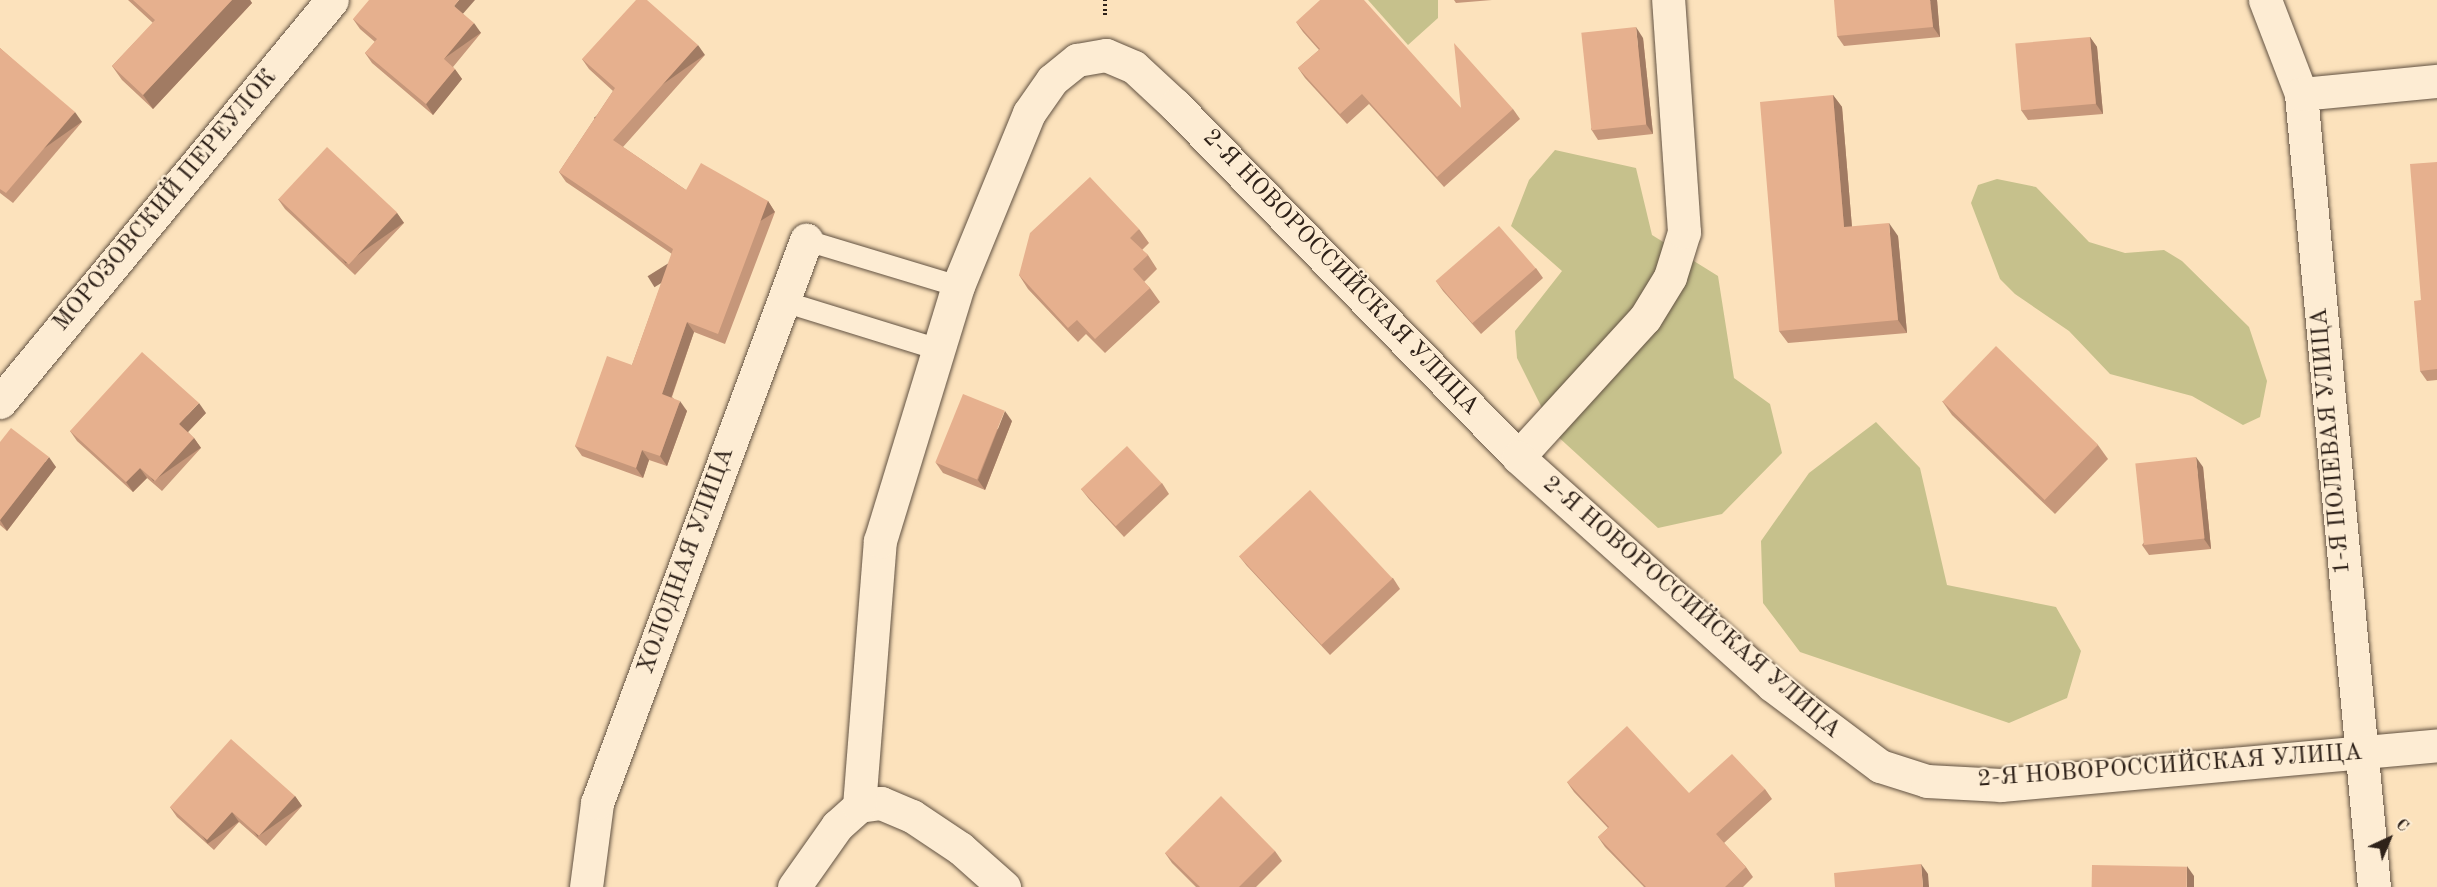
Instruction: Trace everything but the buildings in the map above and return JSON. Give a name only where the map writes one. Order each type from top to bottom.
[{"type":"street","name":"МОРОЗОВСКИЙ ПЕРЕУЛОК","points":[[0,402],[332,0]]},
{"type":"street","points":[[1518,457],[1645,318],[1670,278],[1684,232],[1668,0]]},
{"type":"street","name":"1-Я ПОЛЕВАЯ УЛИЦА","points":[[2265,0],[2301,94],[2359,753],[2374,887]]},
{"type":"street","name":"2-Я НОВОРОССИЙСКАЯ УЛИЦА","points":[[958,286],[1029,113],[1052,80],[1077,60],[1106,55],[1134,67],[1175,105],[1518,457],[1772,685],[1881,766],[1927,781],[2001,785],[2437,746]]},
{"type":"street","points":[[2301,94],[2437,81]]},
{"type":"street","name":"ХОЛОДНАЯ УЛИЦА","points":[[586,887],[597,803],[806,240]]},
{"type":"street","points":[[859,806],[880,541],[958,286]]},
{"type":"street","points":[[794,887],[837,826],[859,806],[880,803],[912,816],[960,848],[1004,887]]},
{"type":"lane","points":[[806,240],[958,286]]},
{"type":"lane","points":[[783,301],[938,349]]},
{"type":"shaded area","points":[[1368,0],[1438,0],[1438,18],[1408,45]]},
{"type":"shaded area","points":[[1555,150],[1636,168],[1652,235],[1718,276],[1734,378],[1770,404],[1782,453],[1722,514],[1658,528],[1555,434],[1517,358],[1515,331],[1562,271],[1511,226],[1529,180]]},
{"type":"shaded area","points":[[1997,179],[2036,187],[2089,242],[2125,253],[2164,250],[2182,261],[2249,327],[2267,381],[2260,417],[2243,425],[2192,396],[2110,374],[2069,331],[2015,294],[2000,279],[1971,203],[1978,185]]},
{"type":"shaded area","points":[[1876,422],[1920,468],[1947,585],[2056,607],[2081,651],[2067,698],[2009,723],[1800,652],[1763,603],[1761,541],[1809,473]]}]
